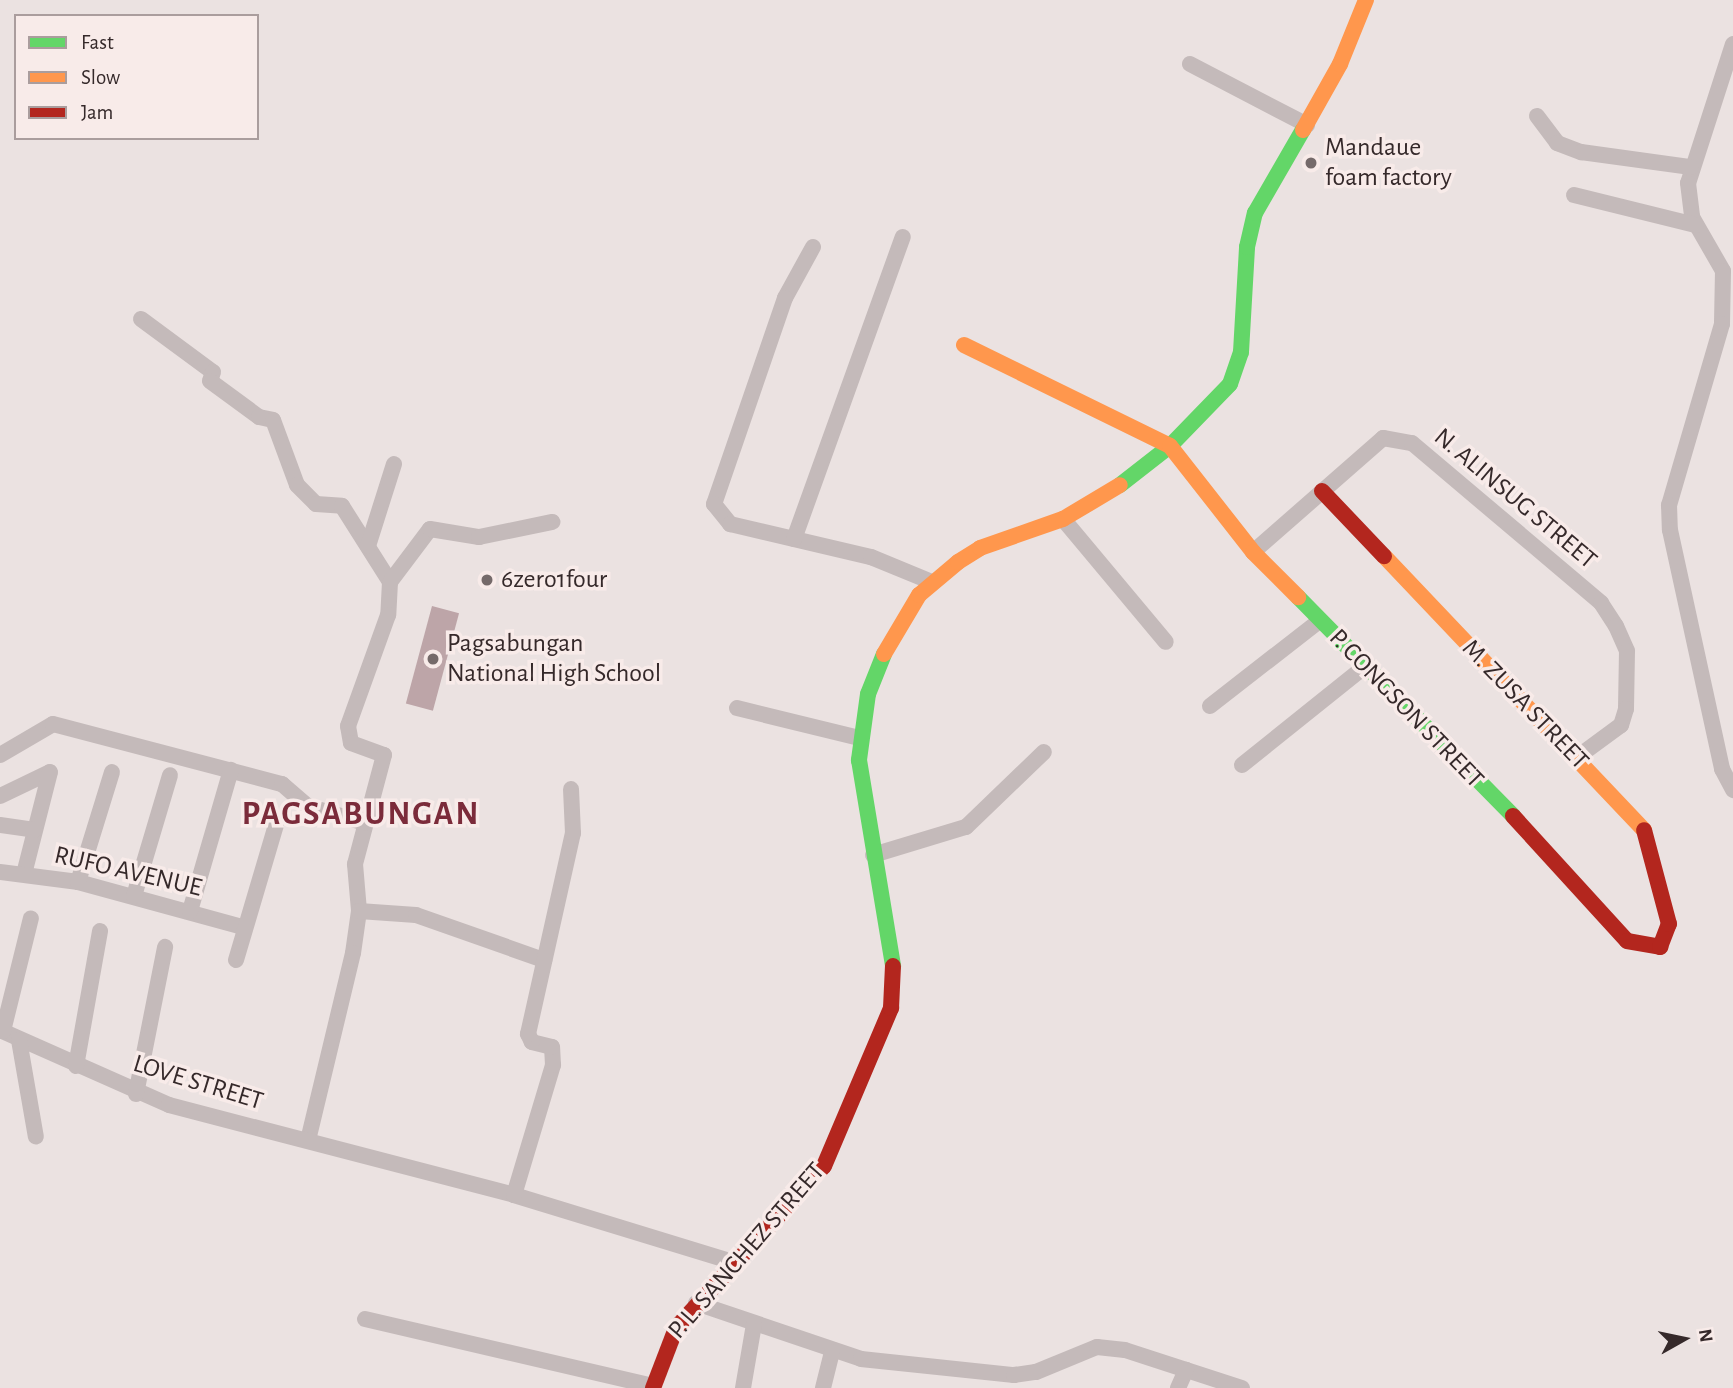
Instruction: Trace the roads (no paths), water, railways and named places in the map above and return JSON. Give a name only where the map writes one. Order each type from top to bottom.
[{"type":"street","name":"P. L. SANCHEZ STREET","points":[[653,1387],[670,1339],[696,1303],[824,1166],[884,1029],[893,959],[860,785],[859,738],[868,694],[890,639],[932,582],[980,548],[1063,519],[1134,476],[1216,402],[1238,368],[1250,228],[1263,196],[1307,125],[1366,0]]},
{"type":"street","points":[[1733,44],[1691,167],[1688,197],[1695,225],[1723,271],[1726,291],[1723,324],[1686,435],[1670,505],[1670,530],[1722,769],[1733,790]]},
{"type":"street","points":[[1190,64],[1307,125]]},
{"type":"street","points":[[1537,116],[1557,143],[1581,152],[1691,167]]},
{"type":"street","points":[[1574,195],[1695,225]]},
{"type":"street","points":[[793,539],[903,237]]},
{"type":"street","points":[[813,247],[785,298],[713,504],[730,524],[871,557],[932,582]]},
{"type":"street","points":[[141,319],[209,369],[210,381],[259,417],[273,420],[308,499],[342,506],[390,582],[388,615],[348,726],[351,743],[384,755],[355,864],[359,911],[308,1140]]},
{"type":"street","points":[[964,345],[1170,446]]},
{"type":"street","name":"N. ALINSUG STREET","points":[[1253,552],[1383,438],[1412,443],[1601,603],[1627,652],[1626,709],[1621,725],[1576,758]]},
{"type":"street","name":"P. CONGSON STREET","points":[[1170,446],[1253,552],[1319,621],[1368,664],[1628,941],[1660,947]]},
{"type":"street","points":[[369,545],[394,464]]},
{"type":"street","name":"M. ZUSA STREET","points":[[1322,491],[1644,831],[1669,924],[1660,947]]},
{"type":"street","points":[[1063,519],[1166,642]]},
{"type":"street","points":[[390,582],[432,528],[479,537],[552,522]]},
{"type":"street","points":[[1210,706],[1319,621]]},
{"type":"street","points":[[1242,765],[1368,664]]},
{"type":"street","points":[[737,708],[859,738]]},
{"type":"street","points":[[0,755],[53,724],[282,784],[307,806],[365,823]]},
{"type":"street","points":[[873,855],[969,825],[1044,752]]},
{"type":"street","points":[[190,911],[231,770]]},
{"type":"street","points":[[0,796],[50,772],[24,874]]},
{"type":"street","points":[[78,882],[112,772]]},
{"type":"street","points":[[134,896],[170,775]]},
{"type":"street","points":[[514,1195],[553,1065],[552,1047],[528,1036],[573,833],[571,789]]},
{"type":"street","points":[[0,825],[35,830]]},
{"type":"street","points":[[236,960],[243,927],[276,825]]},
{"type":"street","name":"RUFO AVENUE","points":[[0,872],[78,882],[243,927]]},
{"type":"street","points":[[359,911],[416,915],[544,960]]},
{"type":"street","points":[[1,1031],[31,918]]},
{"type":"street","points":[[76,1066],[100,931]]},
{"type":"street","points":[[136,1094],[165,947]]},
{"type":"street","name":"LOVE STREET","points":[[1,1031],[136,1094],[514,1195],[736,1263]]},
{"type":"street","points":[[19,1040],[36,1137]]},
{"type":"street","points":[[696,1303],[832,1352],[894,1364],[1014,1375],[1036,1372],[1097,1347],[1125,1350],[1242,1388]]},
{"type":"street","points":[[365,1319],[653,1387]]},
{"type":"street","points":[[743,1388],[754,1324]]},
{"type":"street","points":[[823,1388],[832,1352]]},
{"type":"street","points":[[1178,1388],[1186,1370]]},
{"type":"place","name":"Mandaue foam factory","points":[[1311,163]]},
{"type":"place","name":"6zero1four","points":[[487,580]]},
{"type":"place","name":"Pagsabungan National High School","points":[[433,659]]},
{"type":"district","name":"PAGSABUNGAN","points":[[361,815]]}]
